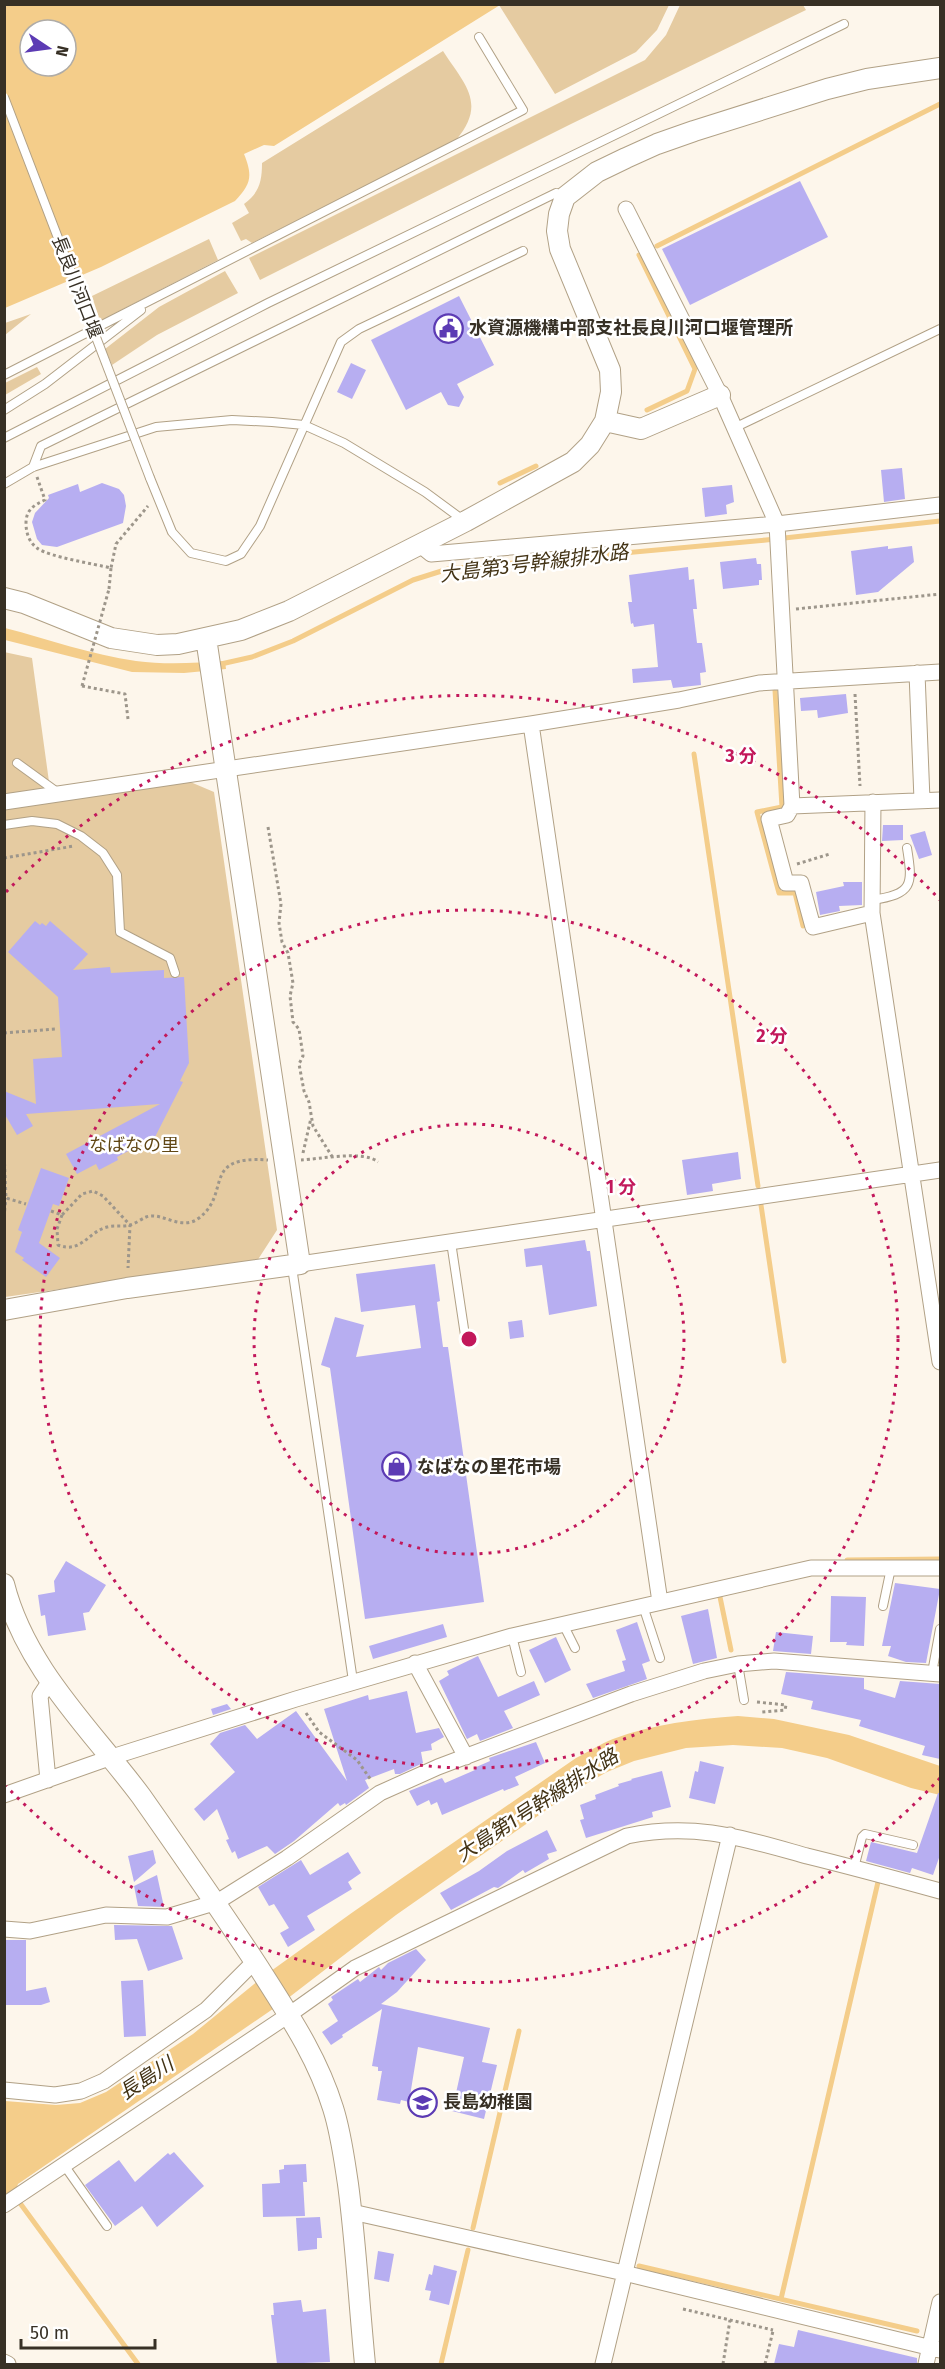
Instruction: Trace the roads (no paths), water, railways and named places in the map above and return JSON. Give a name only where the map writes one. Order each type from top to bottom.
[{"type":"street","points":[[4,598],[24,603],[111,638],[157,645],[207,645],[289,611],[466,521],[573,462],[590,445],[605,421],[611,392],[610,370],[560,249],[557,231],[559,214],[565,197],[597,172],[657,144],[685,134],[857,82],[940,68]]},
{"type":"street","points":[[626,209],[720,395],[777,527],[792,806],[787,815],[768,819],[786,883],[801,883],[813,927],[872,907]]},
{"type":"street","points":[[605,421],[641,429],[720,395]]},
{"type":"street","points":[[420,544],[431,554],[777,527],[940,505]]},
{"type":"street","points":[[4,612],[24,603]]},
{"type":"street","points":[[207,645],[293,1161],[296,1265]]},
{"type":"street","points":[[4,802],[531,724],[679,700],[759,683],[940,672]]},
{"type":"street","points":[[918,673],[922,800]]},
{"type":"street","points":[[531,724],[660,1602]]},
{"type":"street","points":[[792,806],[940,800]]},
{"type":"street","points":[[867,803],[872,907],[940,1362]]},
{"type":"street","points":[[4,1310],[127,1288],[940,1170]]},
{"type":"street","points":[[4,1795],[112,1757],[353,1681],[512,1636],[811,1568],[940,1568]]},
{"type":"street","points":[[4,1584],[15,1620],[50,1681],[112,1757],[217,1902],[290,2014],[314,2058],[333,2107],[341,2138],[352,2212],[365,2364]]},
{"type":"street","points":[[4,1929],[30,1931],[106,1915],[166,1917],[217,1902],[287,1858],[380,1793],[438,1767],[631,1694],[704,1671],[738,1664],[774,1661],[936,1673]]},
{"type":"street","points":[[416,1663],[466,1757]]},
{"type":"street","points":[[48,1780],[40,1696],[50,1681]]},
{"type":"street","points":[[5,2205],[356,1968],[627,1836],[649,1831],[688,1829],[730,1835],[940,1891]]},
{"type":"street","points":[[603,2364],[730,1835]]},
{"type":"street","points":[[4,2090],[55,2095],[81,2091],[104,2081],[206,2010],[256,1964]]},
{"type":"street","points":[[352,2212],[624,2273],[935,2349]]},
{"type":"street","points":[[926,2364],[935,2349],[940,2302]]},
{"type":"lane","points":[[4,438],[279,298],[844,24]]},
{"type":"lane","points":[[4,375],[523,110],[479,37]]},
{"type":"lane","name":"長良川河口堰","points":[[4,97],[172,532],[191,553],[226,561],[241,554],[260,526],[341,342],[359,329],[523,251]]},
{"type":"lane","points":[[33,467],[41,446],[556,192]]},
{"type":"lane","points":[[4,410],[45,384],[158,298]]},
{"type":"lane","points":[[734,428],[940,329]]},
{"type":"lane","points":[[4,484],[33,467],[156,427],[232,420],[304,425],[344,443],[425,492],[466,521]]},
{"type":"lane","points":[[17,763],[59,794]]},
{"type":"lane","points":[[4,825],[32,820],[57,824],[103,853],[117,875],[120,932],[170,958],[175,967],[175,973]]},
{"type":"lane","points":[[872,907],[899,894],[908,885],[911,876],[907,848]]},
{"type":"lane","points":[[451,1242],[466,1342]]},
{"type":"lane","points":[[296,1265],[353,1681]]},
{"type":"lane","points":[[883,1606],[891,1569]]},
{"type":"lane","points":[[643,1606],[660,1658]]},
{"type":"lane","points":[[563,1624],[574,1648]]},
{"type":"lane","points":[[936,1673],[940,1629]]},
{"type":"lane","points":[[512,1636],[521,1672]]},
{"type":"lane","points":[[738,1664],[744,1700]]},
{"type":"lane","points":[[854,1868],[862,1837],[865,1834],[913,1845]]},
{"type":"lane","points":[[64,2165],[107,2226]]},
{"type":"water","points":[[5,5],[500,5],[274,146],[264,145],[244,154],[249,168],[249,179],[235,201],[101,267],[5,308]]},
{"type":"water","points":[[5,628],[120,658],[169,663],[225,661],[226,669],[184,673],[132,672],[5,640]]},
{"type":"water","points":[[738,1716],[774,1719],[849,1735],[940,1766],[940,1795],[911,1788],[827,1758],[782,1748],[733,1745],[686,1748],[634,1761],[607,1772],[572,1792],[396,1915],[283,2002],[18,2184],[16,2190],[8,2197],[5,2192],[5,2101],[56,2105],[80,2103],[106,2092],[193,2034],[264,1976],[353,1912],[576,1758],[608,1741],[628,1734],[659,1726]]},
{"type":"waterway","points":[[657,246],[940,104]]},
{"type":"waterway","points":[[639,255],[695,369],[687,391],[647,410]]},
{"type":"waterway","points":[[500,483],[536,466]]},
{"type":"waterway","name":"大島第3号幹線排水路","points":[[221,664],[252,657],[293,641],[413,580],[448,569],[766,540],[940,521]]},
{"type":"waterway","points":[[775,690],[782,807],[757,812],[779,893],[795,893],[803,926]]},
{"type":"waterway","points":[[694,754],[758,1186]]},
{"type":"waterway","points":[[761,1205],[784,1361]]},
{"type":"waterway","points":[[847,1560],[940,1559]]},
{"type":"waterway","points":[[720,1597],[731,1650]]},
{"type":"waterway","points":[[781,2299],[878,1882]]},
{"type":"waterway","points":[[473,2228],[519,2031]]},
{"type":"waterway","points":[[17,2199],[138,2364]]},
{"type":"waterway","points":[[441,2364],[468,2250]]},
{"type":"waterway","points":[[639,2266],[917,2331]]},
{"type":"place","name":"水資源機構中部支社長良川河口堰管理所","points":[[448,328]]},
{"type":"place","name":"なばなの里花市場","points":[[396,1467]]},
{"type":"place","name":"長島幼稚園","points":[[422,2102]]},
{"type":"park label","name":"なばなの里","points":[[134,1145]]},
{"type":"water label","name":"大島第1号幹線排水路","points":[[537,1805]]},
{"type":"water label","name":"長島川","points":[[146,2078]]}]
